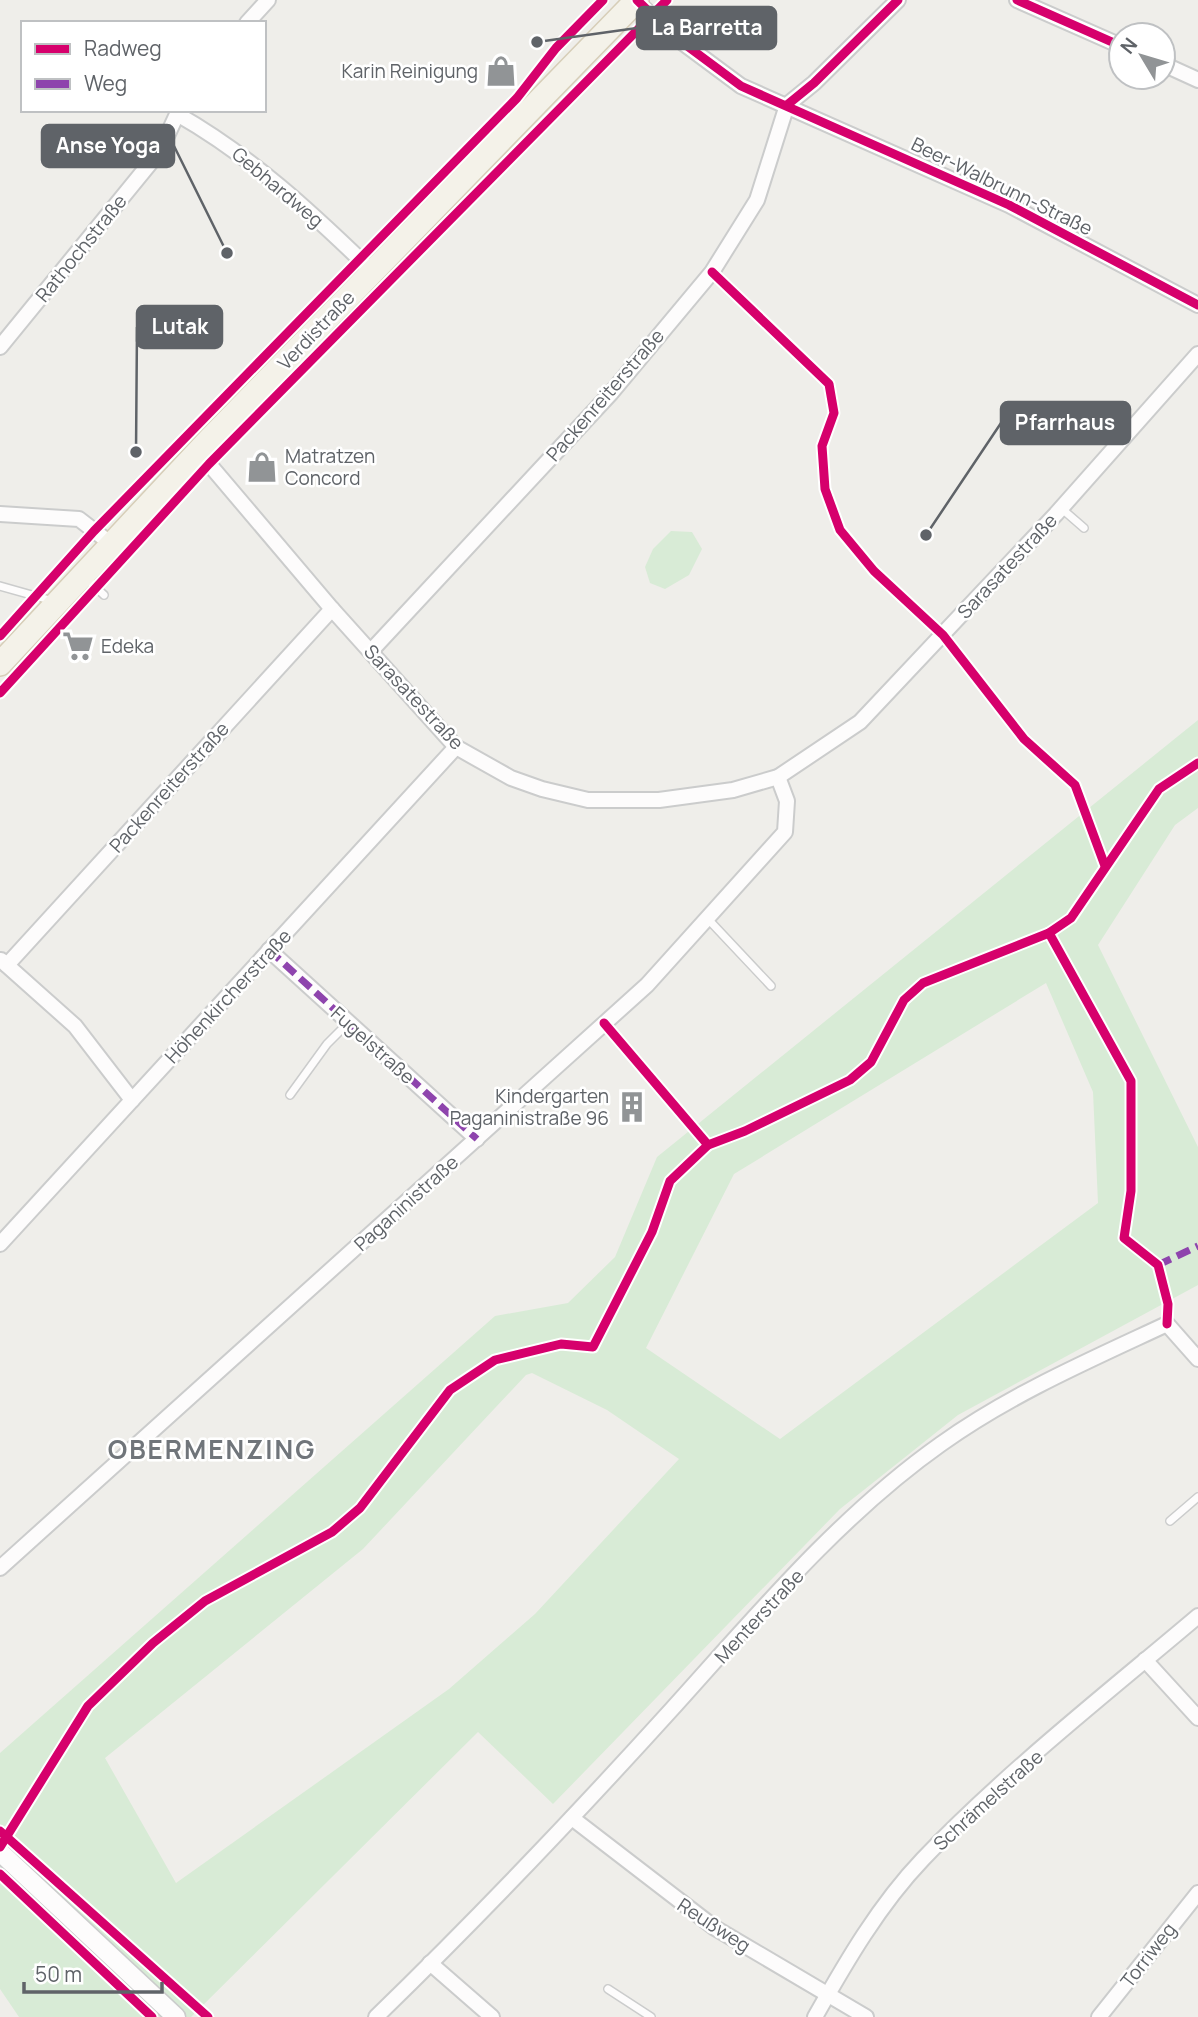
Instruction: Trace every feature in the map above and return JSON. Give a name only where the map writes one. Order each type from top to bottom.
[{"type":"main road","name":"Verdistraße","points":[[0,664],[198,451],[636,0]]},
{"type":"street","name":"Beer-Walbrunn-Straße","points":[[636,0],[709,64],[741,86],[1009,205],[1198,305]]},
{"type":"street","points":[[787,105],[814,83],[898,0]]},
{"type":"street","points":[[1017,0],[1107,40]]},
{"type":"street","points":[[249,21],[265,1]]},
{"type":"street","points":[[1177,70],[1198,80]]},
{"type":"street","name":"Packenreiterstraße","points":[[370,651],[611,393],[712,272],[757,200],[787,105]]},
{"type":"street","name":"Gebhardweg","points":[[178,112],[255,164],[303,204],[372,271]]},
{"type":"street","name":"Rathochstraße","points":[[0,347],[160,151],[178,112]]},
{"type":"street","name":"Sarasatestraße","points":[[198,451],[332,609],[456,747],[511,778],[542,789],[588,800],[659,800],[733,790],[778,777],[860,722],[1061,508],[1198,354]]},
{"type":"street","points":[[0,514],[79,519],[110,543]]},
{"type":"street","name":"Packenreiterstraße","points":[[4,962],[332,609]]},
{"type":"street","name":"Höhenkircherstraße","points":[[0,1244],[456,747]]},
{"type":"street","name":"Paganinistraße","points":[[0,1568],[646,985],[785,832],[787,801],[778,777]]},
{"type":"street","name":"Fugelstraße","points":[[270,950],[477,1139]]},
{"type":"street","points":[[4,962],[75,1026],[132,1100]]},
{"type":"street","name":"Menterstraße","points":[[376,2017],[572,1818],[762,1610],[852,1520],[940,1445],[982,1417],[1064,1372],[1167,1324],[1198,1359]]},
{"type":"street","name":"Schrämelstraße","points":[[815,2017],[870,1926],[922,1860],[994,1792],[1198,1616]]},
{"type":"street","points":[[1145,1660],[1198,1718]]},
{"type":"street","name":"Reußweg","points":[[572,1818],[654,1884],[715,1928],[866,2017]]},
{"type":"street","points":[[0,1852],[176,2017]]},
{"type":"street","name":"Torriweg","points":[[1099,2017],[1198,1893]]},
{"type":"street","points":[[430,1963],[492,2017]]},
{"type":"lane","points":[[1112,414],[1131,428]]},
{"type":"lane","points":[[1061,508],[1084,528]]},
{"type":"lane","points":[[82,575],[104,594]]},
{"type":"lane","points":[[0,586],[57,602]]},
{"type":"lane","points":[[707,918],[771,986]]},
{"type":"lane","points":[[290,1095],[327,1044],[349,1022]]},
{"type":"lane","points":[[1170,1521],[1198,1497]]},
{"type":"lane","points":[[608,1989],[652,2017]]},
{"type":"green space","points":[[671,531],[692,532],[702,549],[689,575],[665,589],[650,583],[645,567],[653,549]]},
{"type":"green space","points":[[1198,720],[1198,808],[1175,825],[1098,945],[1198,1147],[1198,1285],[958,1415],[840,1509],[553,1804],[478,1732],[191,2017],[19,2017],[0,1989],[0,1753],[495,1316],[568,1303],[615,1257],[657,1157]],"holes":[[[1046,983],[1093,1092],[1098,1203],[780,1439],[646,1348],[734,1174]],[[532,1373],[607,1410],[679,1459],[535,1614],[449,1689],[176,1883],[105,1758],[363,1549],[526,1375]]]},
{"type":"marked path","points":[[269,950],[477,1139]]},
{"type":"marked path","points":[[1158,1265],[1198,1246]]},
{"type":"cycle path","points":[[0,636],[94,531],[517,98],[556,48],[603,0]]},
{"type":"cycle path","points":[[637,0],[675,37],[741,86],[1009,205],[1198,305]]},
{"type":"cycle path","points":[[0,693],[209,464],[667,0]]},
{"type":"cycle path","points":[[787,105],[814,83],[898,0]]},
{"type":"cycle path","points":[[1017,0],[1107,40]]},
{"type":"cycle path","points":[[712,272],[829,384],[834,413],[822,446],[825,489],[840,530],[874,571],[943,635],[1024,739],[1075,785],[1105,866]]},
{"type":"cycle path","points":[[0,1847],[88,1706],[153,1643],[205,1601],[332,1532],[360,1508],[450,1390],[495,1360],[561,1344],[593,1347],[652,1232],[670,1181],[708,1145],[745,1131],[850,1080],[871,1062],[904,1000],[923,983],[1049,933],[1071,918],[1159,789],[1198,763]]},
{"type":"cycle path","points":[[1049,933],[1131,1081],[1131,1191],[1124,1238],[1158,1265],[1168,1304],[1167,1324]]},
{"type":"cycle path","points":[[604,1023],[708,1145]]},
{"type":"cycle path","points":[[0,1831],[208,2017]]},
{"type":"cycle path","points":[[0,1874],[152,2017]]},
{"type":"place","name":"La Barretta","points":[[537,42]]},
{"type":"place","name":"Karin Reinigung","points":[[501,71]]},
{"type":"place","name":"Anse Yoga","points":[[227,253]]},
{"type":"place","name":"Lutak","points":[[136,452]]},
{"type":"place","name":"Matratzen Concord","points":[[262,467]]},
{"type":"place","name":"Pfarrhaus","points":[[926,535]]},
{"type":"place","name":"Edeka","points":[[78,646]]},
{"type":"place","name":"Kindergarten Paganinistraße 96","points":[[632,1107]]},
{"type":"district","name":"OBERMENZING","points":[[212,1449]]}]
